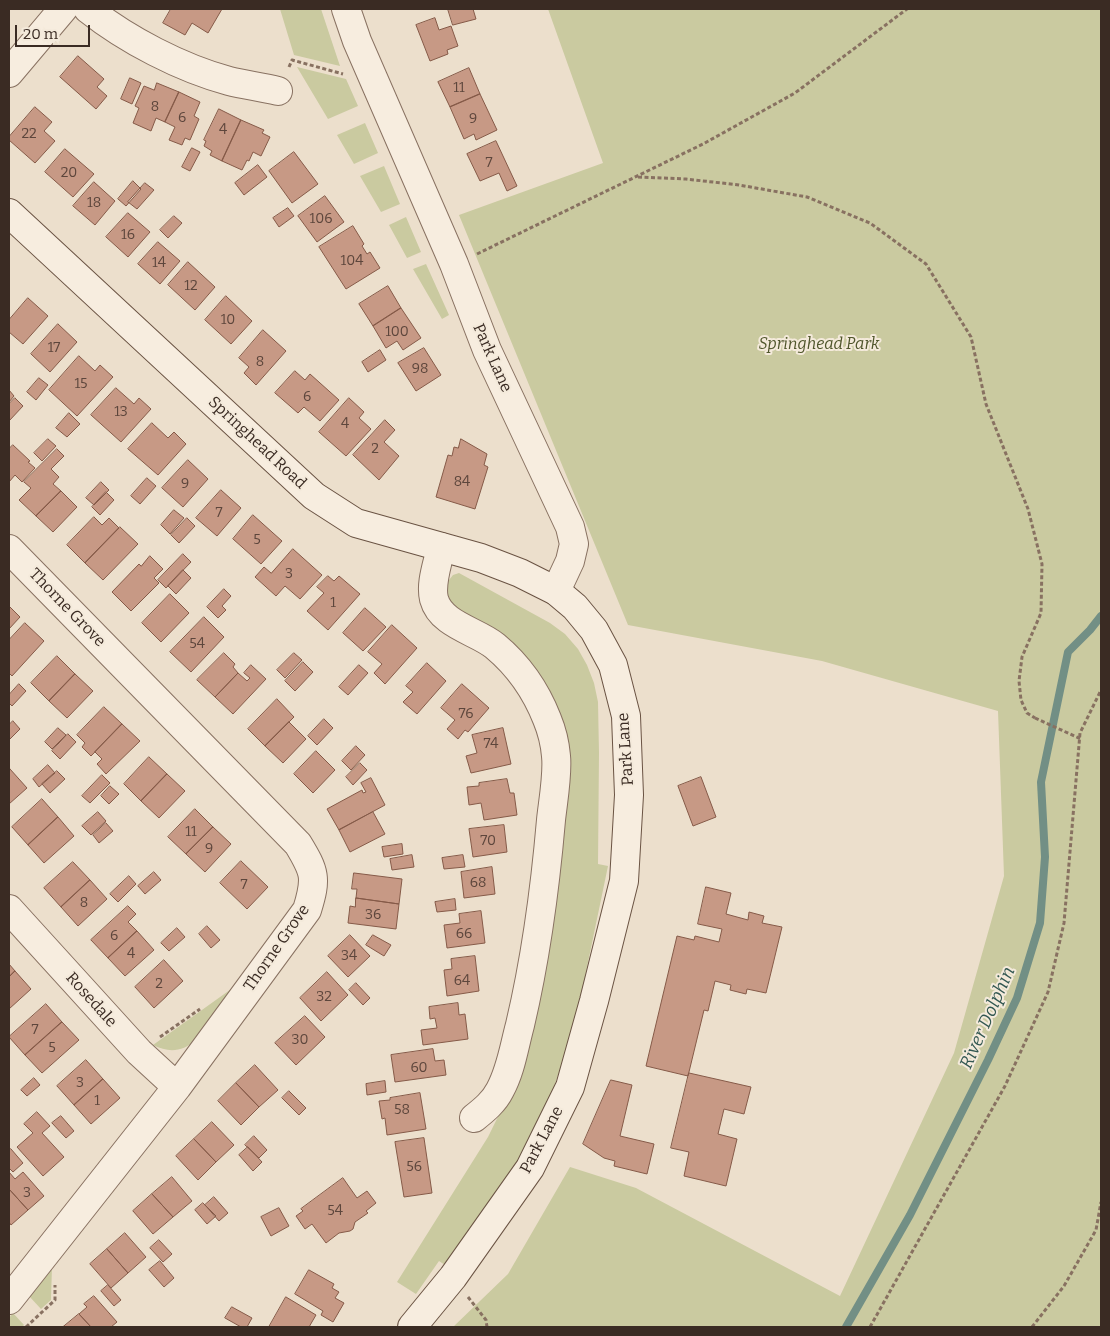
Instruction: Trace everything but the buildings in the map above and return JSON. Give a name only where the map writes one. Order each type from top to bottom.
[{"type":"street","points":[[9,72],[63,9]]},
{"type":"street","points":[[88,9],[123,33],[178,64],[229,81],[278,90]]},
{"type":"street","name":"Park Lane","points":[[346,9],[368,66],[454,264],[487,350],[570,527],[574,544],[570,560],[556,591],[575,607],[594,630],[613,665],[626,716],[629,795],[624,881],[570,1087],[530,1168],[452,1277],[412,1327]]},
{"type":"street","name":"Springhead Road","points":[[9,213],[314,496],[356,523],[481,558],[520,573],[556,591]]},
{"type":"street","points":[[441,547],[432,588],[434,600],[440,612],[450,620],[494,645],[521,672],[532,687],[548,721],[557,758],[544,900],[532,974],[509,1069],[500,1092],[488,1107],[474,1118]]},
{"type":"street","name":"Thorne Grove","points":[[9,549],[298,844],[312,866],[314,888],[307,910],[177,1087],[11,1294]]},
{"type":"street","name":"Rosedale","points":[[9,909],[139,1052],[177,1087]]},
{"type":"path","points":[[454,264],[638,177],[703,144],[795,93],[907,9]]},
{"type":"path","points":[[278,90],[292,60],[343,74],[368,66]]},
{"type":"path","points":[[638,177],[695,180],[739,185],[807,197],[870,223],[926,264],[971,337],[986,404],[1028,509],[1042,564],[1042,613],[1022,657],[1019,681],[1021,700],[1027,713],[1035,718],[1082,739],[1080,732]]},
{"type":"path","points":[[870,1327],[1005,1086],[1048,992],[1064,924],[1080,732],[1101,690]]},
{"type":"path","points":[[1032,1327],[1064,1286],[1096,1230],[1101,1202]]},
{"type":"path","points":[[486,1320],[487,1327]]},
{"type":"green space","points":[[280,9],[321,9],[340,66],[294,55]]},
{"type":"green space","name":"Springhead Park","points":[[548,9],[1101,9],[1101,1327],[453,1327],[508,1274],[570,1167],[636,1188],[840,1296],[954,1053],[1004,876],[998,711],[822,661],[628,625],[459,215],[603,163]]},
{"type":"green space","points":[[297,67],[346,79],[358,106],[328,119]]},
{"type":"green space","points":[[365,123],[378,153],[354,164],[337,135]]},
{"type":"green space","points":[[384,166],[400,204],[381,212],[360,176]]},
{"type":"green space","points":[[406,217],[421,252],[407,258],[389,225]]},
{"type":"green space","points":[[426,264],[449,315],[442,319],[413,269]]},
{"type":"green space","points":[[459,573],[550,623],[565,634],[578,649],[587,665],[594,683],[598,702],[598,864],[608,866],[582,991],[568,1046],[546,1110],[517,1169],[445,1265],[439,1261],[416,1294],[397,1282],[488,1137],[519,1074],[562,736],[447,604],[445,585],[453,575]]},
{"type":"green space","points":[[241,982],[191,1044],[175,1050],[153,1045]]},
{"type":"green space","points":[[52,1266],[51,1300],[41,1309],[29,1296]]},
{"type":"green space","points":[[13,1313],[24,1325],[22,1327],[9,1327],[9,1318]]},
{"type":"waterway","name":"River Dolphin","points":[[846,1327],[910,1215],[1017,998],[1040,923],[1045,857],[1041,782],[1068,652],[1101,616]]}]
